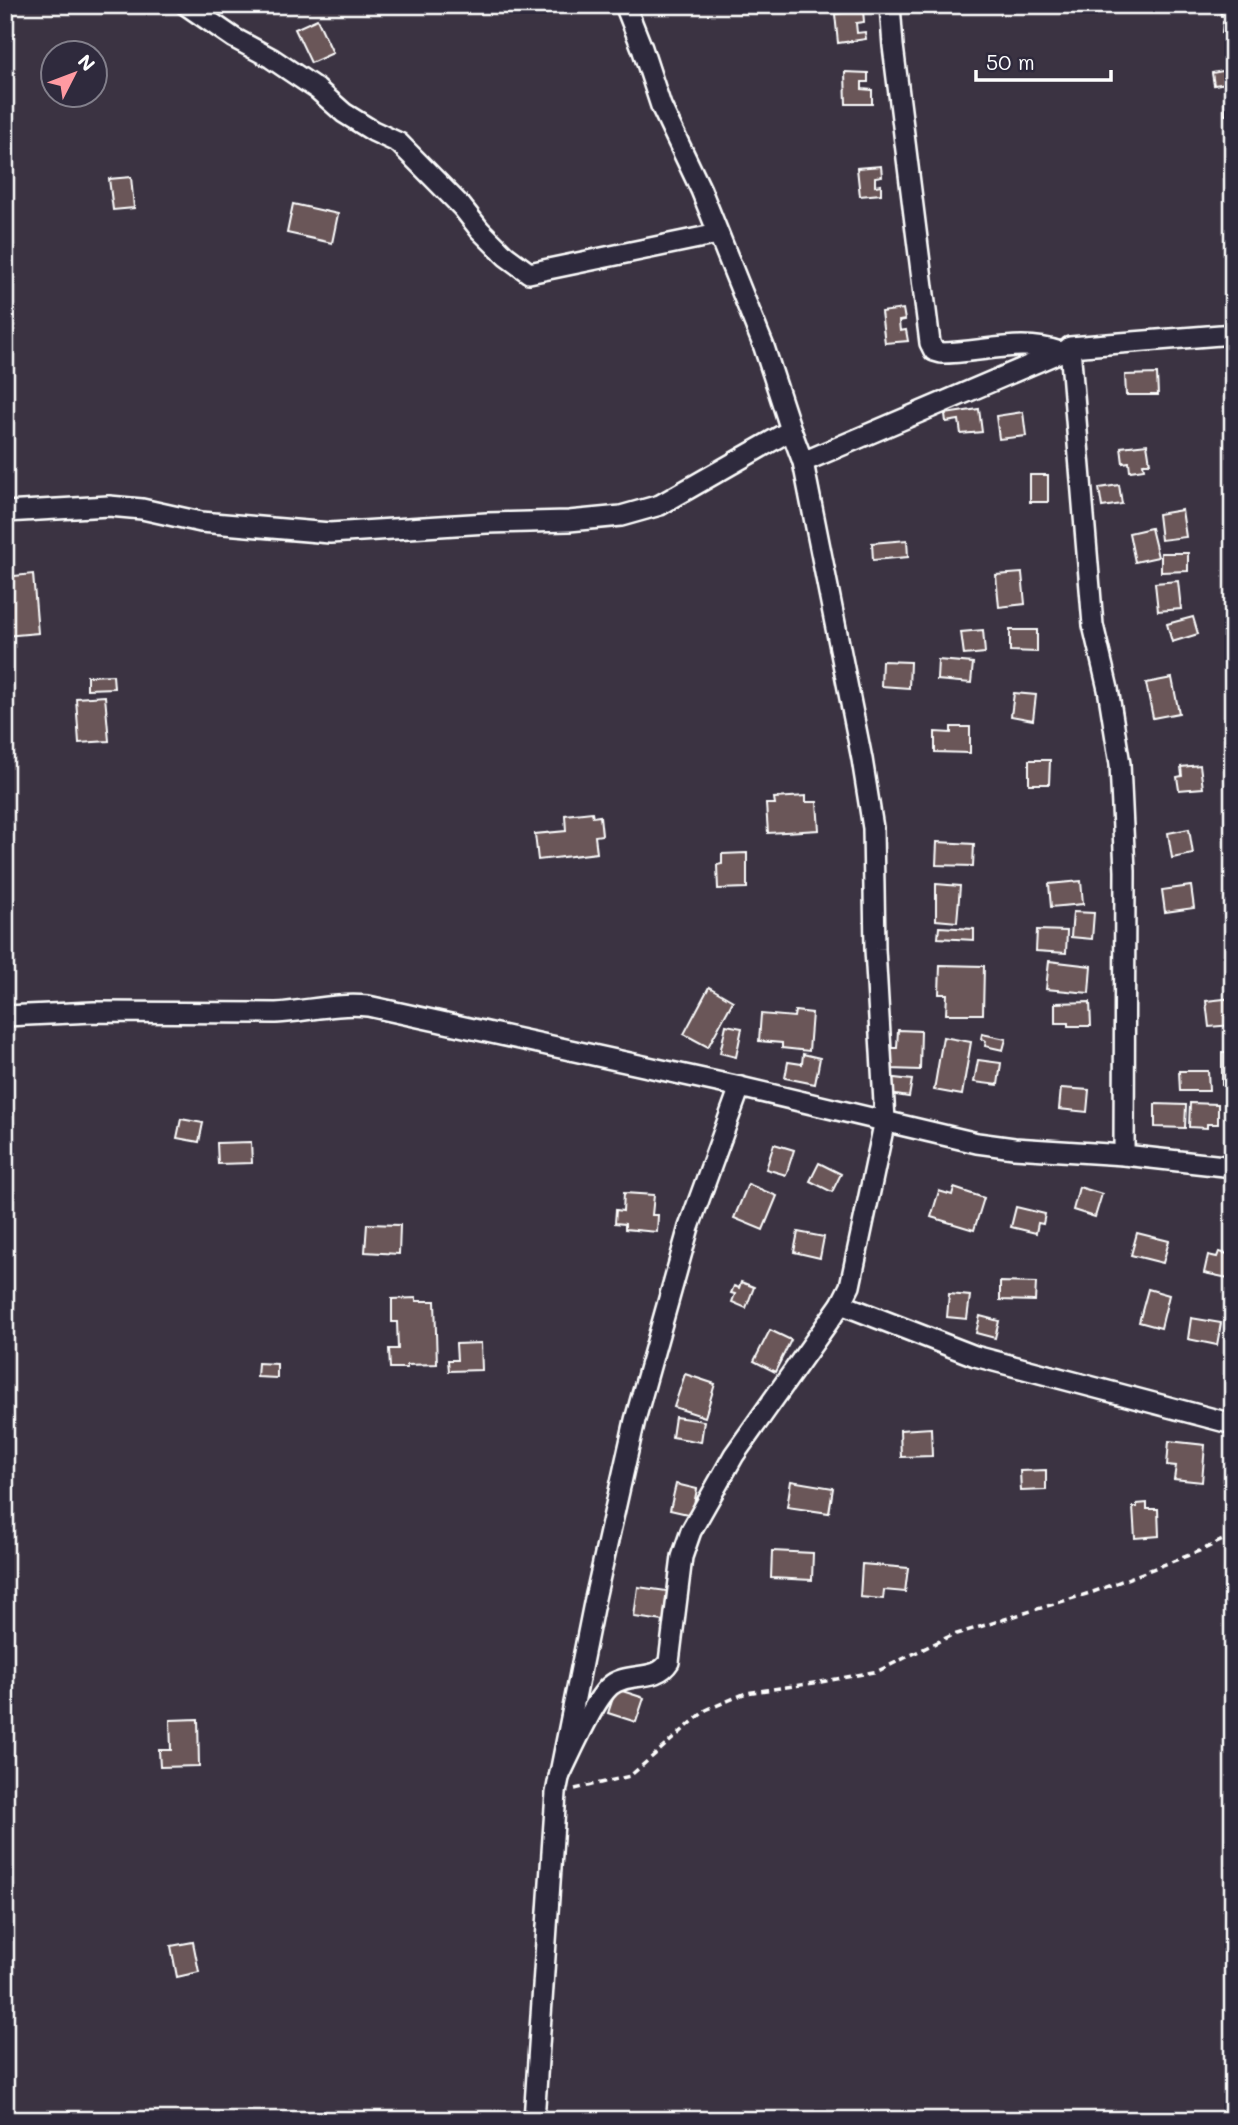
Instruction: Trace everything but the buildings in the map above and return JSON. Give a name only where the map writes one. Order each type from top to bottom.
[{"type":"street","points":[[186,5],[317,89],[344,113],[373,131],[399,142],[462,207],[480,230],[506,256],[529,273],[718,234]]},
{"type":"street","points":[[558,1785],[580,1734],[610,1686],[618,1680],[664,1670],[670,1654],[682,1557],[691,1531],[734,1455],[841,1304],[854,1275],[885,1120],[875,949],[873,828],[862,759],[803,462],[764,347],[701,190],[661,106],[625,5]]},
{"type":"street","points":[[890,5],[930,343],[934,351],[941,353],[1027,345],[1065,350],[1233,334]]},
{"type":"street","points":[[803,462],[1065,350]]},
{"type":"street","points":[[1065,350],[1093,625],[1121,764],[1125,871],[1124,1155]]},
{"type":"street","points":[[5,512],[109,506],[142,509],[212,524],[330,533],[621,516],[660,505],[790,430]]},
{"type":"street","points":[[5,1016],[94,1012],[276,1013],[328,1005],[368,1006],[740,1087],[977,1143],[1233,1167]]},
{"type":"street","points":[[534,2120],[558,1785],[635,1420],[689,1227],[740,1087]]},
{"type":"street","points":[[841,1304],[975,1356],[1233,1424]]},
{"type":"path","points":[[558,1785],[630,1776],[706,1710],[747,1693],[878,1671],[950,1636],[1093,1592],[1202,1550],[1233,1535]]}]
